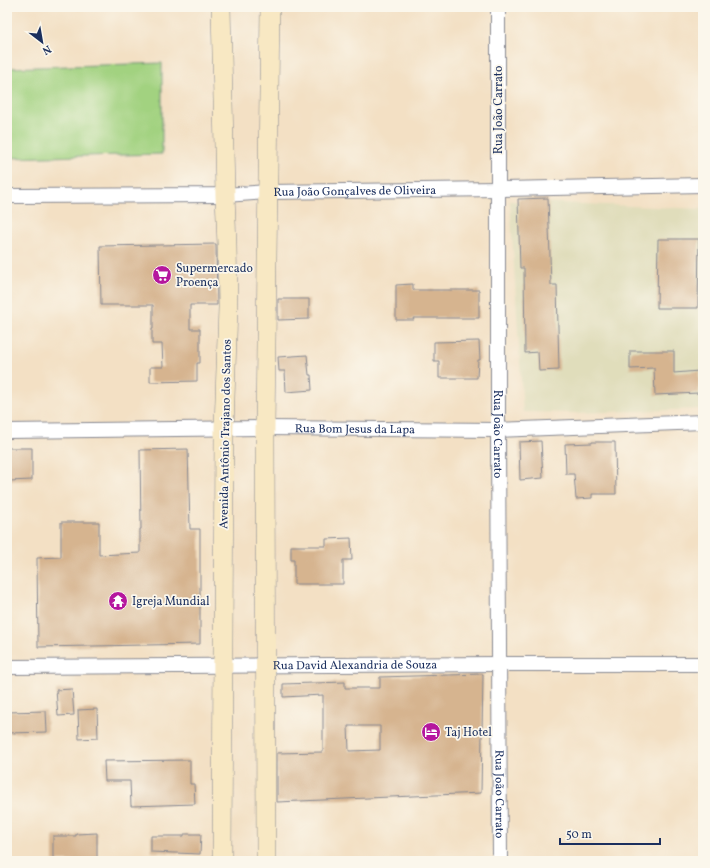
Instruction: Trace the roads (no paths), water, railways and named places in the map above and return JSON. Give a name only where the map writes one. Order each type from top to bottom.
[{"type":"main road","name":"Avenida Antônio Trajano dos Santos","points":[[221,7],[228,307],[224,428],[222,861]]},
{"type":"main road","points":[[266,861],[265,428],[270,7]]},
{"type":"street","name":"Rua João Carrato","points":[[498,7],[500,861]]},
{"type":"street","name":"Rua João Gonçalves de Oliveira","points":[[7,196],[225,195],[268,192],[703,185]]},
{"type":"street","name":"Rua Bom Jesus da Lapa","points":[[7,431],[224,428],[498,430],[703,422]]},
{"type":"street","name":"Rua David Alexandria de Souza","points":[[7,667],[703,664]]},
{"type":"place","name":"Supermercado Proença","points":[[162,275]]},
{"type":"place","name":"Igreja Mundial","points":[[118,601]]},
{"type":"place","name":"Taj Hotel","points":[[431,732]]}]
